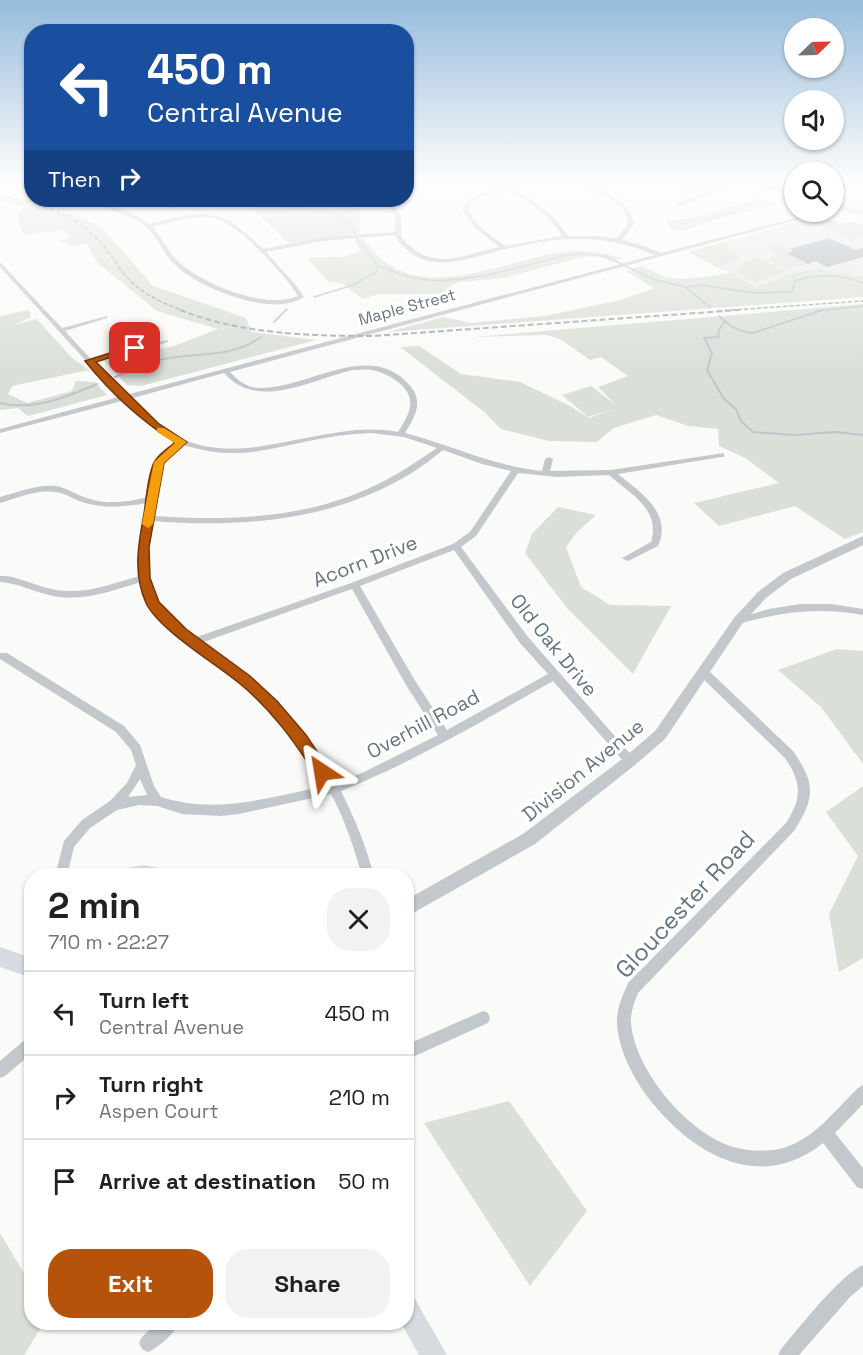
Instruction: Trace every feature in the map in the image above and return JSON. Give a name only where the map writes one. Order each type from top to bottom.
[{"type":"main road","points":[[0,957],[24,965]]},
{"type":"main road","points":[[414,1321],[434,1355]]},
{"type":"street","points":[[162,243],[174,260],[201,280],[231,293],[268,301],[288,303],[297,300],[301,295],[253,243]]},
{"type":"street","points":[[261,251],[296,243]]},
{"type":"street","points":[[403,243],[415,255],[430,260],[454,260],[530,243]]},
{"type":"street","points":[[498,243],[504,248]]},
{"type":"street","points":[[631,243],[660,255]]},
{"type":"street","name":"Maple Street","points":[[0,431],[225,369],[705,243]]},
{"type":"street","points":[[0,264],[123,397],[160,429],[182,442],[204,448],[242,451],[280,447],[338,432],[369,430],[402,433],[428,440],[483,462],[516,470],[612,474],[721,455]]},
{"type":"street","points":[[61,330],[105,316]]},
{"type":"street","points":[[90,361],[166,341]]},
{"type":"street","points":[[225,369],[241,386],[266,390],[284,388],[345,369],[366,367],[385,371],[403,382],[414,398],[414,412],[402,433]]},
{"type":"street","points":[[182,442],[159,462],[143,547],[144,578],[153,603],[159,612],[245,680],[272,705],[301,739],[333,789],[357,837],[366,868]]},
{"type":"street","points":[[149,518],[223,522],[303,514],[374,491],[411,472],[443,447]]},
{"type":"street","points":[[545,473],[549,459]]},
{"type":"street","name":"Acorn Drive","points":[[195,641],[456,546],[472,534],[516,470]]},
{"type":"street","points":[[612,474],[646,503],[659,525],[655,544],[627,558]]},
{"type":"street","points":[[0,500],[44,489],[61,490],[83,500],[103,504],[125,504],[153,499]]},
{"type":"street","name":"Division Avenue","points":[[414,904],[528,839],[630,761],[660,735],[738,621],[762,595],[787,576],[863,540]]},
{"type":"street","name":"Old Oak Drive","points":[[456,546],[553,676],[630,761]]},
{"type":"street","points":[[0,579],[15,579],[51,592],[76,595],[144,578]]},
{"type":"street","points":[[354,585],[410,682],[444,735]]},
{"type":"street","points":[[738,621],[788,608],[812,606],[863,612]]},
{"type":"street","points":[[3,656],[120,729],[136,748],[141,767],[157,801]]},
{"type":"street","name":"Gloucester Road","points":[[703,672],[792,756],[803,777],[804,800],[801,812],[790,827],[633,988],[627,1002],[624,1023],[631,1054],[656,1094],[676,1118],[704,1140],[729,1154],[755,1158],[792,1154],[824,1132],[863,1093]]},
{"type":"street","name":"Overhill Road","points":[[63,868],[68,845],[86,824],[114,805],[139,800],[157,801],[182,809],[221,811],[333,789],[366,776],[553,676]]},
{"type":"street","points":[[114,805],[131,786],[141,767]]},
{"type":"street","points":[[414,1049],[483,1018]]},
{"type":"street","points":[[0,1071],[24,1050]]},
{"type":"street","points":[[824,1132],[863,1181]]},
{"type":"street","points":[[787,1355],[845,1290],[863,1274]]},
{"type":"street","points":[[148,1343],[162,1330]]},
{"type":"shaded area","points":[[65,243],[85,243],[73,246]]},
{"type":"shaded area","points":[[86,243],[116,243],[153,286],[246,318],[251,332],[316,340],[141,386],[127,385],[103,360],[174,346],[218,329],[157,311],[98,263]]},
{"type":"shaded area","points":[[357,243],[368,243],[385,262],[409,274],[435,278],[462,275],[573,251],[623,258],[610,262],[602,257],[587,256],[503,278],[461,282],[452,285],[440,294],[380,294],[362,299],[344,284],[328,281],[307,258],[342,257],[361,251]]},
{"type":"shaded area","points":[[719,243],[863,243],[863,277],[819,269],[792,273],[756,287],[688,252]]},
{"type":"shaded area","points":[[721,243],[735,251],[739,260],[716,267],[688,252]]},
{"type":"shaded area","points":[[766,245],[782,246],[792,251],[786,253],[807,264],[788,270],[767,259],[778,255]]},
{"type":"shaded area","points":[[758,257],[787,272],[754,282],[736,270],[739,265]]},
{"type":"shaded area","points":[[641,266],[667,278],[687,279],[731,273],[756,287],[792,273],[819,269],[863,277],[863,297],[388,332],[443,317],[471,323],[544,316],[621,300],[654,288],[626,271]]},
{"type":"shaded area","points":[[863,304],[863,532],[845,539],[795,506],[719,526],[694,503],[779,483],[745,458],[719,446],[718,429],[688,426],[656,415],[614,428],[597,442],[549,441],[501,429],[483,411],[400,347],[419,346],[461,374],[520,382],[572,407],[589,418],[614,409],[588,417],[562,395],[591,386],[616,405],[598,387],[628,376],[601,357],[590,360],[560,339],[547,335],[474,337]]},
{"type":"shaded area","points":[[29,310],[31,317],[14,325],[37,319],[72,358],[89,370],[12,386],[8,394],[27,403],[72,391],[76,381],[95,382],[107,395],[28,416],[18,408],[0,410],[0,316]]},
{"type":"shaded area","points":[[558,507],[596,515],[577,532],[566,547],[581,587],[610,605],[671,606],[633,674],[567,608],[525,553],[532,534]]},
{"type":"shaded area","points":[[837,649],[863,651],[863,764],[821,707],[778,670]]},
{"type":"shaded area","points":[[863,786],[863,958],[839,972],[829,914],[858,856],[826,812]]},
{"type":"shaded area","points":[[144,865],[158,868],[127,868]]},
{"type":"shaded area","points":[[509,1101],[587,1211],[530,1286],[424,1123]]},
{"type":"shaded area","points":[[0,1233],[24,1273],[24,1330],[40,1330],[24,1355],[0,1355]]},
{"type":"building","points":[[810,243],[841,243],[856,250],[863,248],[863,257],[827,267],[815,261],[808,264],[786,253],[794,251],[789,249]]},
{"type":"waterway","points":[[360,243],[378,266]]},
{"type":"waterway","points":[[378,266],[409,277],[436,281],[488,275],[563,256],[584,254],[607,257],[652,279],[685,287],[710,307]]},
{"type":"waterway","points":[[314,297],[353,285],[376,272],[378,266]]},
{"type":"waterway","points":[[687,287],[701,285],[753,293],[792,292],[795,281],[821,276],[837,276],[863,283]]},
{"type":"waterway","points":[[822,310],[863,306]]},
{"type":"waterway","points":[[274,322],[287,309]]},
{"type":"waterway","points":[[719,316],[734,328],[753,333],[822,310]]},
{"type":"waterway","points":[[815,311],[822,310]]},
{"type":"waterway","points":[[724,322],[718,332],[719,337],[704,338],[712,353],[707,370],[724,399],[736,409],[741,421],[753,432],[794,435],[835,432],[863,435]]},
{"type":"waterway","points":[[115,377],[157,360],[225,352],[237,349],[261,337]]},
{"type":"waterway","points":[[0,403],[37,404],[62,398],[97,384]]},
{"type":"railway","points":[[101,243],[137,287],[160,301],[184,311]]},
{"type":"railway","points":[[718,311],[863,301]]},
{"type":"railway","points":[[180,310],[251,329],[299,334],[373,336],[739,310]]},
{"type":"slow traffic","points":[[148,524],[159,462],[182,442],[161,430]]},
{"type":"route","points":[[135,348],[90,361],[123,397],[156,426],[182,442],[159,462],[143,547],[144,578],[153,603],[159,612],[181,632],[245,680],[272,705],[301,739],[322,772]]}]
